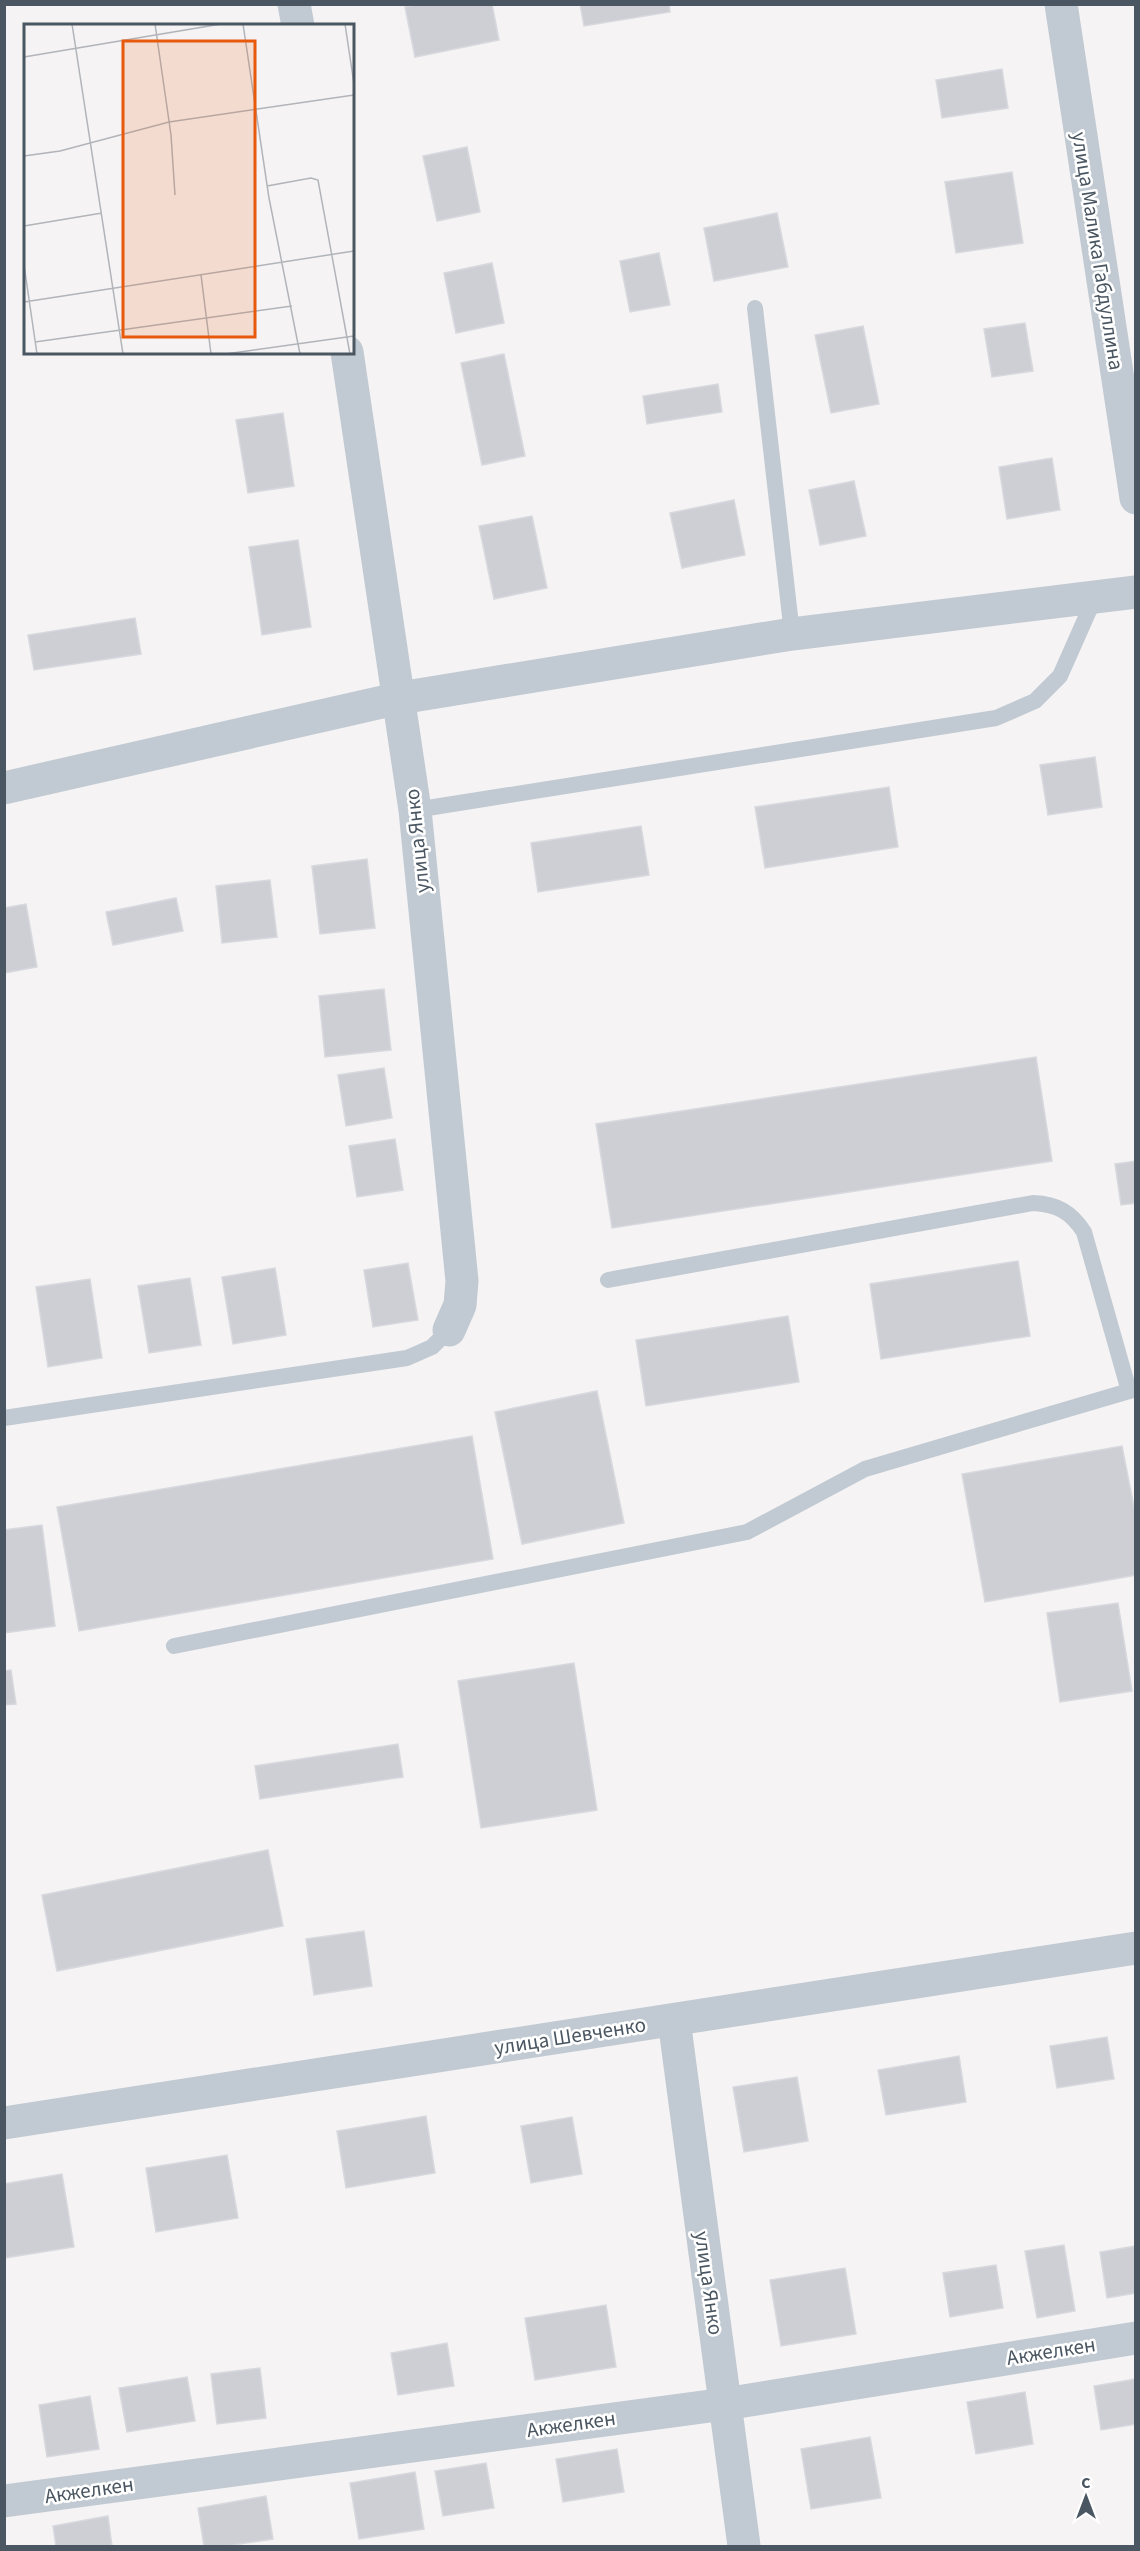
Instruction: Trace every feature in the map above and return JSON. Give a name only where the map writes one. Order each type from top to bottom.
[{"type":"street","points":[[294,4],[298,24]]},
{"type":"street","name":"улица Малика Габдуллина","points":[[1060,4],[1136,498]]},
{"type":"street","name":"улица Янко","points":[[347,354],[415,810],[462,1281],[460,1305],[449,1330]]},
{"type":"street","points":[[4,788],[400,698],[792,634],[1136,592]]},
{"type":"street","name":"улица Шевченко","points":[[4,2123],[1136,1948]]},
{"type":"street","name":"улица Янко","points":[[674,2020],[744,2547]]},
{"type":"street","name":"Акжелкен","points":[[4,2501],[724,2403],[1136,2338]]},
{"type":"lane","points":[[755,308],[792,634]]},
{"type":"lane","points":[[415,810],[996,718],[1035,701],[1060,676],[1095,597]]},
{"type":"lane","points":[[174,1646],[747,1532],[865,1469],[1132,1390],[1084,1232],[1075,1219],[1063,1209],[1049,1203],[1033,1203],[608,1280]]},
{"type":"lane","points":[[4,1418],[407,1358],[432,1347],[449,1330]]},
{"type":"building","points":[[419,4],[492,4],[499,40],[415,57],[405,7]]},
{"type":"building","points":[[580,4],[669,4],[670,12],[584,26]]},
{"type":"building","points":[[1002,69],[1008,108],[942,118],[936,80]]},
{"type":"building","points":[[467,147],[480,212],[437,221],[423,156]]},
{"type":"building","points":[[1012,172],[1023,243],[956,253],[945,182]]},
{"type":"building","points":[[777,213],[788,267],[714,281],[704,228]]},
{"type":"building","points":[[659,253],[670,305],[630,312],[620,261]]},
{"type":"building","points":[[492,263],[504,323],[456,333],[444,273]]},
{"type":"building","points":[[1025,323],[1033,371],[992,377],[984,329]]},
{"type":"building","points":[[863,326],[879,404],[831,413],[815,335]]},
{"type":"building","points":[[504,354],[525,456],[482,465],[461,363]]},
{"type":"building","points":[[718,384],[722,412],[647,424],[643,396]]},
{"type":"building","points":[[283,413],[294,486],[248,493],[236,420]]},
{"type":"building","points":[[1052,458],[1060,510],[1007,519],[999,467]]},
{"type":"building","points":[[854,481],[866,536],[820,545],[809,490]]},
{"type":"building","points":[[734,500],[745,555],[682,568],[670,513]]},
{"type":"building","points":[[532,516],[547,588],[494,599],[479,526]]},
{"type":"building","points":[[298,540],[311,627],[262,635],[249,547]]},
{"type":"building","points":[[135,618],[141,654],[34,670],[28,635]]},
{"type":"building","points":[[1095,757],[1102,807],[1048,815],[1040,765]]},
{"type":"building","points":[[889,787],[898,847],[765,868],[755,807]]},
{"type":"building","points":[[641,826],[649,875],[538,892],[531,843]]},
{"type":"building","points":[[367,859],[375,928],[320,934],[312,866]]},
{"type":"building","points":[[270,880],[277,937],[222,943],[216,886]]},
{"type":"building","points":[[176,898],[183,931],[113,945],[106,912]]},
{"type":"building","points":[[26,904],[37,967],[4,973],[4,908]]},
{"type":"building","points":[[384,989],[391,1050],[325,1057],[319,996]]},
{"type":"building","points":[[1036,1057],[1052,1161],[612,1228],[596,1124]]},
{"type":"building","points":[[384,1068],[392,1118],[346,1126],[338,1075]]},
{"type":"building","points":[[395,1139],[403,1190],[357,1197],[349,1146]]},
{"type":"building","points":[[1136,1161],[1136,1203],[1121,1205],[1115,1164]]},
{"type":"building","points":[[1018,1261],[1030,1336],[881,1359],[870,1284]]},
{"type":"building","points":[[408,1263],[418,1320],[373,1327],[364,1270]]},
{"type":"building","points":[[275,1268],[286,1335],[233,1344],[222,1277]]},
{"type":"building","points":[[190,1278],[201,1345],[149,1353],[138,1286]]},
{"type":"building","points":[[90,1279],[102,1358],[48,1367],[36,1287]]},
{"type":"building","points":[[788,1316],[799,1382],[646,1406],[636,1340]]},
{"type":"building","points":[[597,1391],[624,1523],[522,1544],[495,1412]]},
{"type":"building","points":[[472,1436],[493,1559],[79,1631],[57,1507]]},
{"type":"building","points":[[1122,1446],[1136,1517],[1136,1575],[985,1602],[962,1474]]},
{"type":"building","points":[[42,1525],[55,1626],[4,1633],[4,1530]]},
{"type":"building","points":[[1118,1603],[1132,1691],[1060,1702],[1047,1613]]},
{"type":"building","points":[[574,1663],[597,1810],[481,1828],[458,1681]]},
{"type":"building","points":[[11,1670],[16,1704],[4,1705],[4,1671]]},
{"type":"building","points":[[398,1744],[403,1777],[260,1799],[255,1766]]},
{"type":"building","points":[[268,1850],[283,1926],[57,1971],[42,1895]]},
{"type":"building","points":[[364,1931],[372,1986],[314,1995],[306,1939]]},
{"type":"building","points":[[1107,2037],[1114,2079],[1057,2088],[1050,2046]]},
{"type":"building","points":[[959,2056],[966,2102],[886,2115],[878,2070]]},
{"type":"building","points":[[797,2077],[808,2141],[744,2152],[733,2087]]},
{"type":"building","points":[[426,2116],[435,2173],[346,2188],[337,2131]]},
{"type":"building","points":[[572,2117],[582,2174],[531,2183],[521,2126]]},
{"type":"building","points":[[227,2155],[238,2218],[156,2232],[146,2168]]},
{"type":"building","points":[[62,2174],[74,2247],[4,2258],[4,2184]]},
{"type":"building","points":[[1064,2245],[1075,2311],[1037,2318],[1025,2251]]},
{"type":"building","points":[[1136,2246],[1136,2293],[1107,2298],[1100,2252]]},
{"type":"building","points":[[996,2265],[1003,2308],[950,2317],[943,2273]]},
{"type":"building","points":[[845,2268],[856,2334],[781,2346],[770,2280]]},
{"type":"building","points":[[606,2305],[616,2367],[535,2380],[525,2318]]},
{"type":"building","points":[[447,2343],[454,2386],[398,2395],[391,2353]]},
{"type":"building","points":[[260,2368],[266,2418],[217,2424],[211,2374]]},
{"type":"building","points":[[187,2377],[195,2421],[127,2432],[119,2388]]},
{"type":"building","points":[[1136,2379],[1136,2424],[1101,2430],[1094,2386]]},
{"type":"building","points":[[1025,2392],[1033,2444],[976,2454],[967,2402]]},
{"type":"building","points":[[90,2396],[99,2449],[47,2457],[39,2405]]},
{"type":"building","points":[[870,2437],[881,2498],[811,2509],[801,2449]]},
{"type":"building","points":[[617,2449],[624,2492],[563,2502],[556,2459]]},
{"type":"building","points":[[486,2463],[494,2508],[443,2516],[435,2471]]},
{"type":"building","points":[[415,2472],[424,2529],[359,2539],[350,2483]]},
{"type":"building","points":[[266,2496],[273,2539],[227,2546],[204,2546],[198,2508]]},
{"type":"building","points":[[108,2516],[112,2546],[56,2546],[53,2526]]}]
